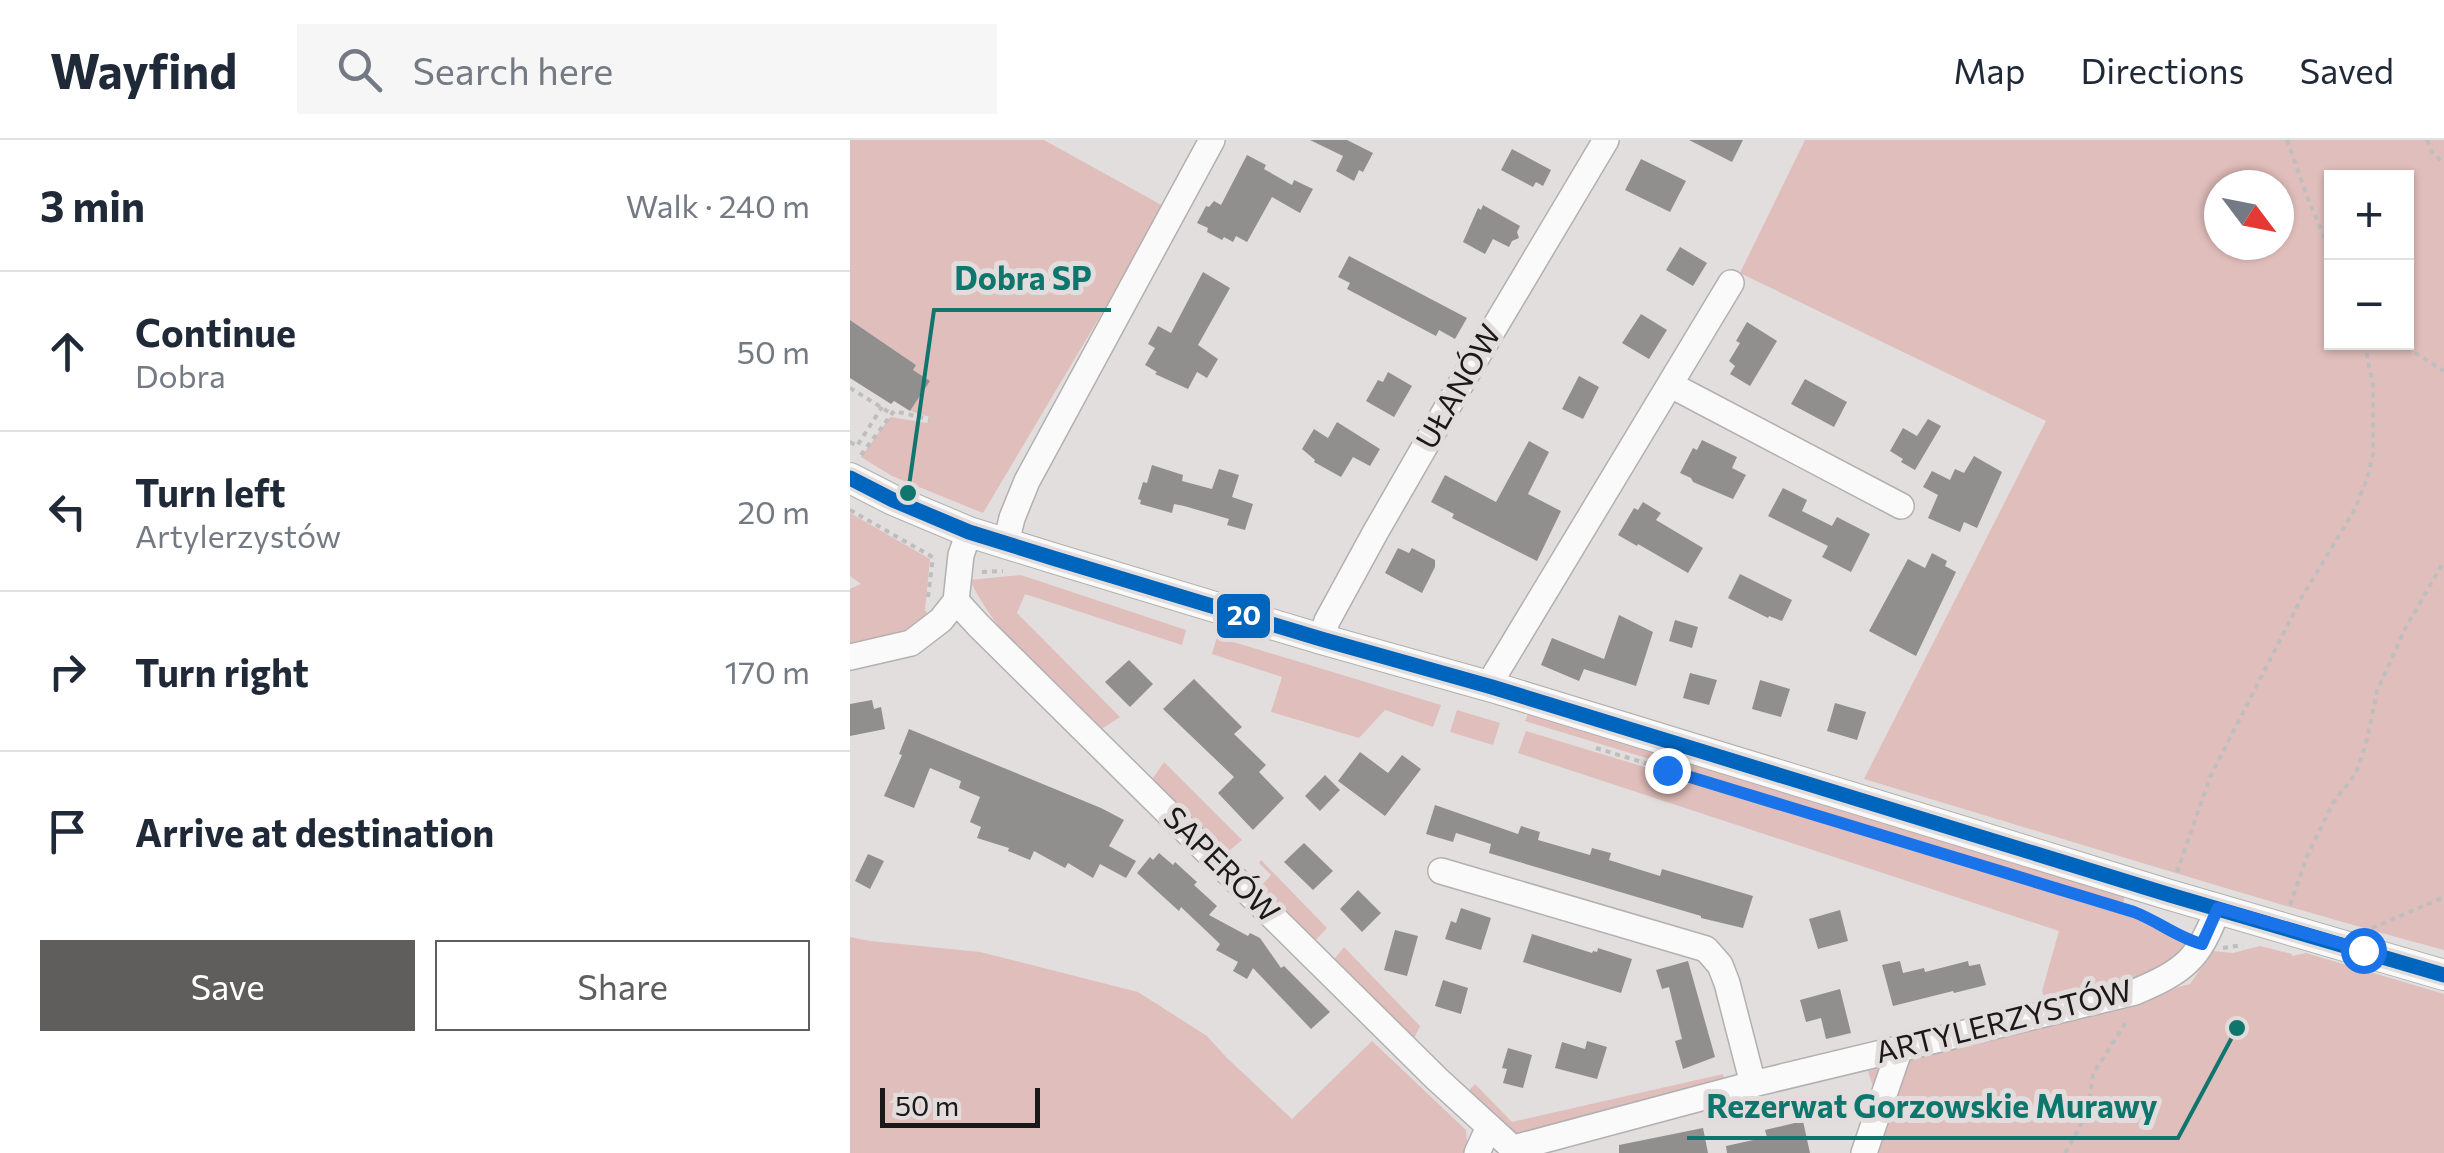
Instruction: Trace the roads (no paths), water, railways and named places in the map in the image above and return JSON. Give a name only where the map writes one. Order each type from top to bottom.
[{"type":"street","points":[[1008,557],[1012,518],[1027,481],[1212,140]]},
{"type":"street","name":"UŁANÓW","points":[[1321,639],[1327,621],[1403,484],[1606,140]]},
{"type":"street","points":[[1488,686],[1732,282]]},
{"type":"street","points":[[1671,384],[1901,506]]},
{"type":"street","points":[[854,469],[893,500],[968,532],[1008,557],[1488,686],[2170,895],[2444,974]]},
{"type":"street","points":[[850,657],[912,642],[941,620],[956,601],[968,532]]},
{"type":"street","name":"SAPERÓW","points":[[956,601],[1437,1079],[1516,1151]]},
{"type":"street","points":[[1442,871],[1706,949],[1720,965],[1727,983],[1752,1084]]},
{"type":"street","name":"ARTYLERZYSTÓW","points":[[1516,1151],[1752,1084],[2135,992],[2164,979],[2194,957],[2218,908]]},
{"type":"street","points":[[1864,1153],[1900,1048]]},
{"type":"street","points":[[1477,1153],[1488,1126]]},
{"type":"place","name":"Dobra SP","points":[[908,493]]},
{"type":"place","name":"Rezerwat Gorzowskie Murawy","points":[[2237,1028]]}]
